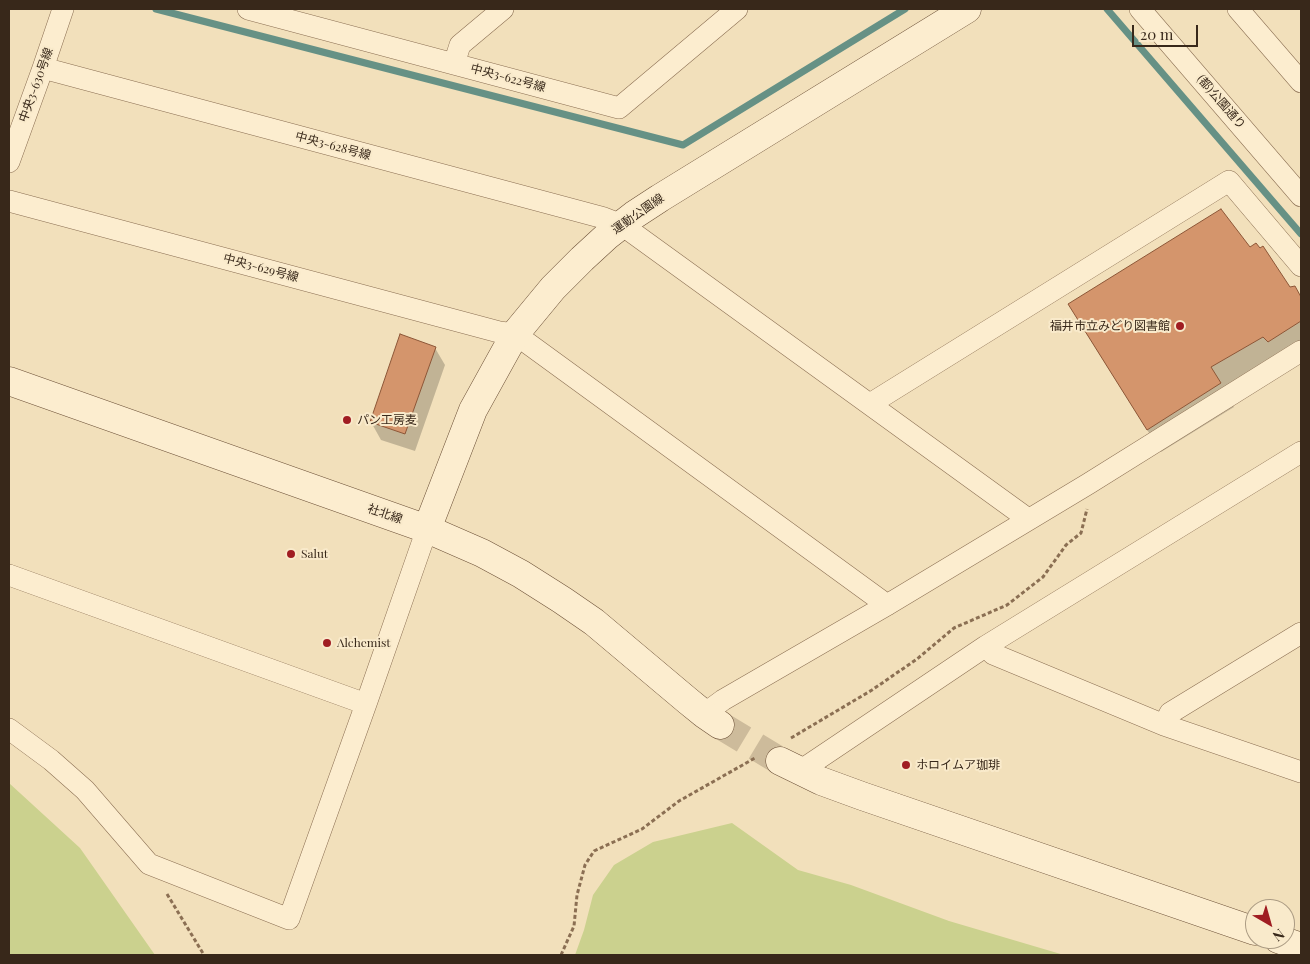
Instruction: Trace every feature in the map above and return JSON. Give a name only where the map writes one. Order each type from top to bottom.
[{"type":"street","name":"中央3-630号線","points":[[9,162],[62,9]]},
{"type":"street","name":"中央3-622号線","points":[[248,9],[271,11],[454,64],[619,108],[737,9]]},
{"type":"street","points":[[454,64],[460,45],[503,9]]},
{"type":"street","name":"運動公園線","points":[[427,529],[473,410],[515,334],[553,288],[582,259],[607,236],[660,198],[967,9]]},
{"type":"street","name":"(都)公園通り","points":[[1140,9],[1301,196]]},
{"type":"street","points":[[1238,9],[1301,82]]},
{"type":"street","name":"中央3-628号線","points":[[43,68],[604,218],[622,225],[1028,519]]},
{"type":"street","points":[[870,404],[1229,181],[1301,266]]},
{"type":"street","name":"中央3-629号線","points":[[9,201],[499,332],[515,334]]},
{"type":"street","points":[[515,334],[887,606]]},
{"type":"street","points":[[712,719],[724,700],[887,606],[1088,484],[1301,350]]},
{"type":"street","name":"社北線","points":[[9,381],[427,529],[482,553],[521,574],[594,622],[712,719]]},
{"type":"street","points":[[781,758],[986,646],[1301,452]]},
{"type":"street","points":[[9,729],[51,760],[85,790],[149,864],[289,919],[427,529]]},
{"type":"street","points":[[9,574],[366,704]]},
{"type":"street","points":[[1164,725],[1170,713],[1301,632]]},
{"type":"street","points":[[986,646],[994,654],[1164,725],[1301,772]]},
{"type":"street","points":[[781,758],[821,781],[862,796],[1245,928]]},
{"type":"path","points":[[562,955],[574,926],[577,895],[584,865],[594,851],[642,829],[679,801],[781,758],[834,713],[880,685],[917,659],[954,628],[1007,605],[1043,577],[1066,545],[1081,533],[1088,504],[1088,484]]},
{"type":"path","points":[[149,864],[204,955]]},
{"type":"green space","points":[[9,783],[80,848],[155,955],[9,955]]},
{"type":"green space","points":[[732,823],[798,870],[851,885],[949,921],[1064,955],[575,955],[593,895],[614,865],[653,842]]},
{"type":"building","points":[[1221,209],[1250,247],[1256,243],[1260,248],[1263,246],[1290,287],[1295,286],[1301,297],[1301,321],[1268,342],[1263,337],[1211,367],[1221,383],[1147,430],[1068,304]]},
{"type":"building","points":[[400,334],[436,347],[405,434],[370,422]]},
{"type":"waterway","points":[[156,9],[683,145],[905,9]]},
{"type":"waterway","points":[[1107,9],[1301,234]]},
{"type":"tunnel","points":[[720,725],[780,761]]},
{"type":"place","name":"福井市立みどり図書館","points":[[1180,326]]},
{"type":"place","name":"パン工房麦","points":[[347,420]]},
{"type":"place","name":"Salut","points":[[291,554]]},
{"type":"place","name":"Alchemist","points":[[327,643]]},
{"type":"place","name":"ホロイムア珈琲","points":[[906,765]]}]
